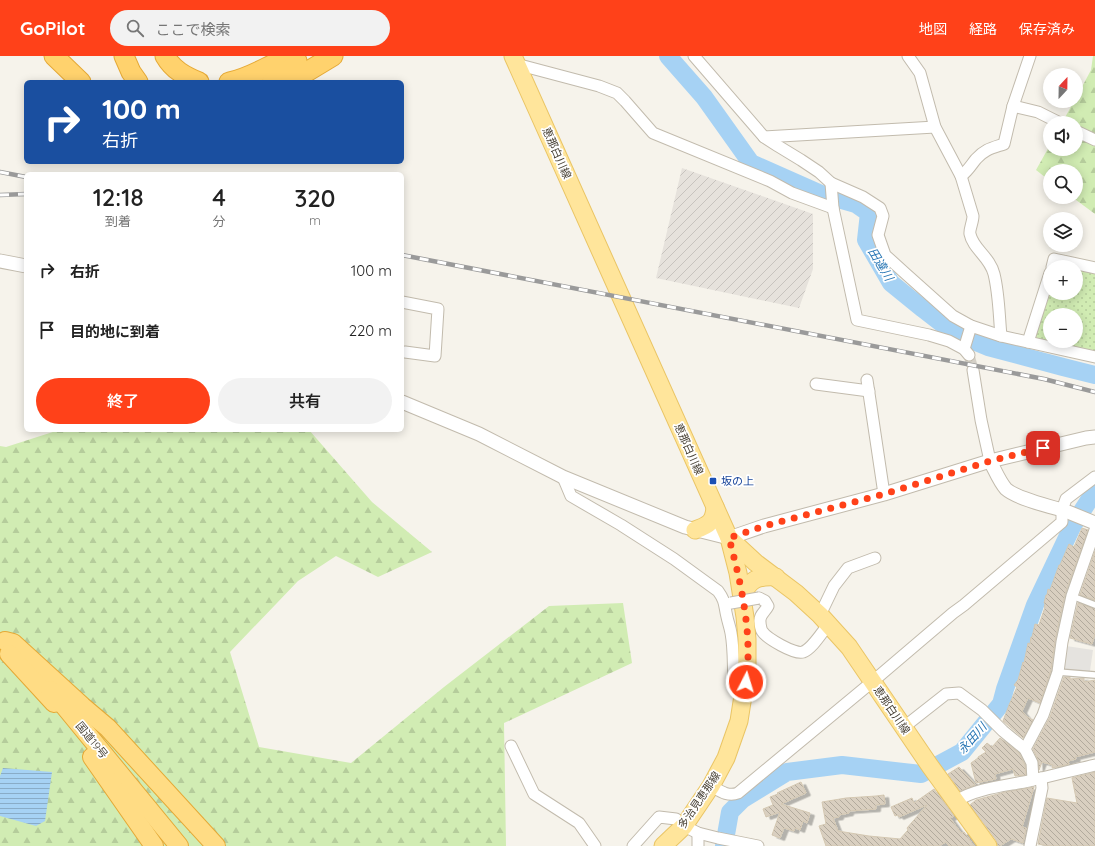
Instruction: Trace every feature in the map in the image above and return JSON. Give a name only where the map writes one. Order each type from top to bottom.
[{"type":"highway","points":[[54,56],[79,80]]},
{"type":"highway","points":[[114,56],[124,80]]},
{"type":"highway","points":[[124,56],[131,72],[137,80]]},
{"type":"highway","points":[[165,56],[175,69],[194,80]]},
{"type":"highway","points":[[237,80],[291,56]]},
{"type":"highway","points":[[275,80],[291,68],[301,56]]},
{"type":"highway","points":[[293,80],[333,56]]},
{"type":"highway","points":[[1,643],[86,749],[154,846]]},
{"type":"highway","points":[[1,643],[13,643],[108,728],[216,846]]},
{"type":"highway","name":"国道19号","points":[[1,643],[82,735],[171,846]]},
{"type":"highway","name":"国道19号","points":[[1,643],[61,702],[179,846]]},
{"type":"main road","name":"恵那白川線","points":[[515,60],[729,538],[756,563],[776,577],[824,620],[849,648],[930,766],[988,846]]},
{"type":"main road","points":[[695,530],[707,526],[712,521],[715,514],[715,507]]},
{"type":"main road","name":"多治見恵那線","points":[[663,846],[691,829],[726,758],[738,721],[744,694],[747,670],[746,624],[733,601],[738,573],[729,538]]},
{"type":"main road","points":[[733,601],[753,581],[766,577],[776,577]]},
{"type":"street","points":[[694,56],[764,137],[819,172],[831,183],[863,197],[880,208],[883,216],[878,235],[885,255],[954,316],[971,326],[1001,336],[1095,357]]},
{"type":"street","points":[[908,56],[920,73],[935,128],[961,176],[973,216],[973,222],[969,233],[972,242],[990,263],[994,273],[1001,336]]},
{"type":"street","points":[[961,176],[966,173],[975,159],[986,150],[1004,144],[1013,106],[1030,56]]},
{"type":"street","points":[[515,60],[617,93],[653,132],[770,181],[792,193],[833,208]]},
{"type":"street","points":[[1013,106],[1038,112],[1046,116]]},
{"type":"street","points":[[764,137],[935,128]]},
{"type":"street","points":[[1083,134],[1095,140]]},
{"type":"street","points":[[831,183],[833,208],[857,320],[929,335],[949,341],[967,352],[971,326]]},
{"type":"street","points":[[0,261],[24,266]]},
{"type":"street","points":[[1083,266],[1095,268]]},
{"type":"street","points":[[1028,342],[1043,295]]},
{"type":"street","points":[[404,302],[438,309],[435,356],[405,352]]},
{"type":"street","points":[[973,370],[981,420],[990,461],[1006,489],[1013,494],[1065,511],[1094,525],[1072,596],[1062,642],[1058,672],[1043,715],[1025,749]]},
{"type":"street","points":[[816,384],[868,385],[884,494]]},
{"type":"street","points":[[404,403],[480,434],[563,477],[695,530],[729,538],[764,526],[884,494],[990,461],[1095,437]]},
{"type":"street","points":[[563,477],[570,496],[621,525],[674,559],[718,591],[722,597],[733,601],[759,598],[765,601],[768,606],[761,616],[760,622],[762,632],[778,644],[800,653],[806,651],[811,646],[824,620],[834,586],[848,568],[875,558]]},
{"type":"street","points":[[711,786],[725,794],[732,795],[738,793],[1062,522],[1066,499],[1095,477]]},
{"type":"street","points":[[904,727],[946,694],[959,693],[982,710],[1002,731],[1025,749],[1042,788],[1030,846]]},
{"type":"street","points":[[511,746],[534,794],[579,823],[595,846]]},
{"type":"street","points":[[956,801],[962,797],[980,791],[1095,765]]},
{"type":"street","points":[[633,846],[659,817],[676,819],[691,829],[718,838],[758,846]]},
{"type":"street","points":[[691,829],[698,846]]},
{"type":"lane","points":[[1072,596],[1095,605]]},
{"type":"lane","points":[[1058,672],[1095,675]]},
{"type":"shaded area","points":[[682,168],[813,214],[813,269],[799,308],[656,278]]},
{"type":"shaded area","points":[[1066,646],[1093,650],[1090,671],[1062,670]]},
{"type":"green space","points":[[1093,56],[1095,56],[1095,214],[1081,204],[1083,204],[1083,164],[1043,164],[1043,176],[1036,170],[1044,156],[1083,156],[1083,116],[1066,116],[1070,108],[1083,108],[1083,85],[1091,70]]},
{"type":"green space","points":[[1083,269],[1095,272],[1095,352],[1075,348],[1083,348],[1083,308],[1043,308],[1043,342],[1034,340],[1045,300],[1083,300]]},
{"type":"green space","points":[[53,432],[311,432],[372,502],[432,552],[378,577],[336,556],[298,581],[230,652],[259,747],[351,763],[444,687],[549,606],[623,603],[632,663],[504,723],[506,846],[0,846],[0,446],[6,447]]},
{"type":"water","points":[[3,768],[52,772],[45,821],[36,826],[0,816],[0,776]]},
{"type":"building","points":[[1082,528],[1088,530],[1065,594],[1055,641],[1051,670],[1040,703],[1028,698],[1022,711],[1027,717],[1033,720],[1023,738],[1003,721],[1017,687],[1014,685],[1018,680],[1023,662],[1024,663],[1028,643],[1030,644],[1035,624],[1039,625],[1045,607],[1044,603],[1048,589],[1050,590],[1059,565],[1069,544],[1074,547]]},
{"type":"building","points":[[1095,551],[1095,600],[1080,595]]},
{"type":"building","points":[[1078,603],[1095,609],[1095,634],[1092,644],[1070,638]]},
{"type":"building","points":[[1064,677],[1070,677],[1070,679],[1084,678],[1084,682],[1095,680],[1095,752],[1075,757],[1076,759],[1068,761],[1069,764],[1052,768],[1053,765],[1042,762],[1039,770],[1038,760],[1033,749],[1050,717]]},
{"type":"building","points":[[1000,738],[1019,753],[1025,765],[1026,775],[1015,776],[1013,769],[995,774],[996,779],[976,783],[971,763],[986,752],[982,748],[987,743],[992,747]]},
{"type":"building","points":[[959,767],[975,785],[960,791],[948,774]]},
{"type":"building","points":[[1095,772],[1095,846],[1049,846],[1038,844],[1047,798],[1077,803],[1072,778]]},
{"type":"building","points":[[801,782],[806,793],[781,804],[810,813],[807,823],[803,821],[800,830],[795,828],[794,831],[784,828],[780,838],[772,835],[780,812],[766,817],[763,809],[773,805],[770,797]]},
{"type":"building","points":[[1034,787],[1022,827],[1026,828],[1023,843],[1011,839],[998,846],[996,840],[970,805],[976,800],[1005,792]]},
{"type":"building","points":[[934,789],[954,816],[950,818],[961,833],[964,832],[974,846],[949,846],[946,842],[939,846],[826,846],[819,826],[826,824],[822,802],[846,798],[884,795],[885,804],[876,805],[876,809],[849,811],[849,813],[833,818],[838,831],[900,839],[908,830],[907,828],[927,805],[899,817],[898,815],[895,816],[891,807],[912,798],[914,803]]},
{"type":"waterway","name":"田違川","points":[[668,56],[704,97],[751,163],[821,194],[856,204],[869,213],[866,240],[891,283],[954,333],[988,347],[1095,375]]},
{"type":"waterway","name":"永田川","points":[[724,846],[730,812],[743,799],[787,772],[842,765],[921,774],[962,752],[1001,704],[1035,605],[1073,525],[1095,491]]},
{"type":"tunnel","points":[[969,355],[973,370]]},
{"type":"railway","points":[[0,172],[24,177]]},
{"type":"railway","points":[[0,195],[24,194]]},
{"type":"railway","points":[[404,255],[1044,379],[1095,392]]},
{"type":"place","name":"坂の上","points":[[713,481]]},
{"type":"route","points":[[746,682],[747,639],[745,617],[738,573],[729,538],[764,526],[884,494],[990,461],[1043,448]]}]
